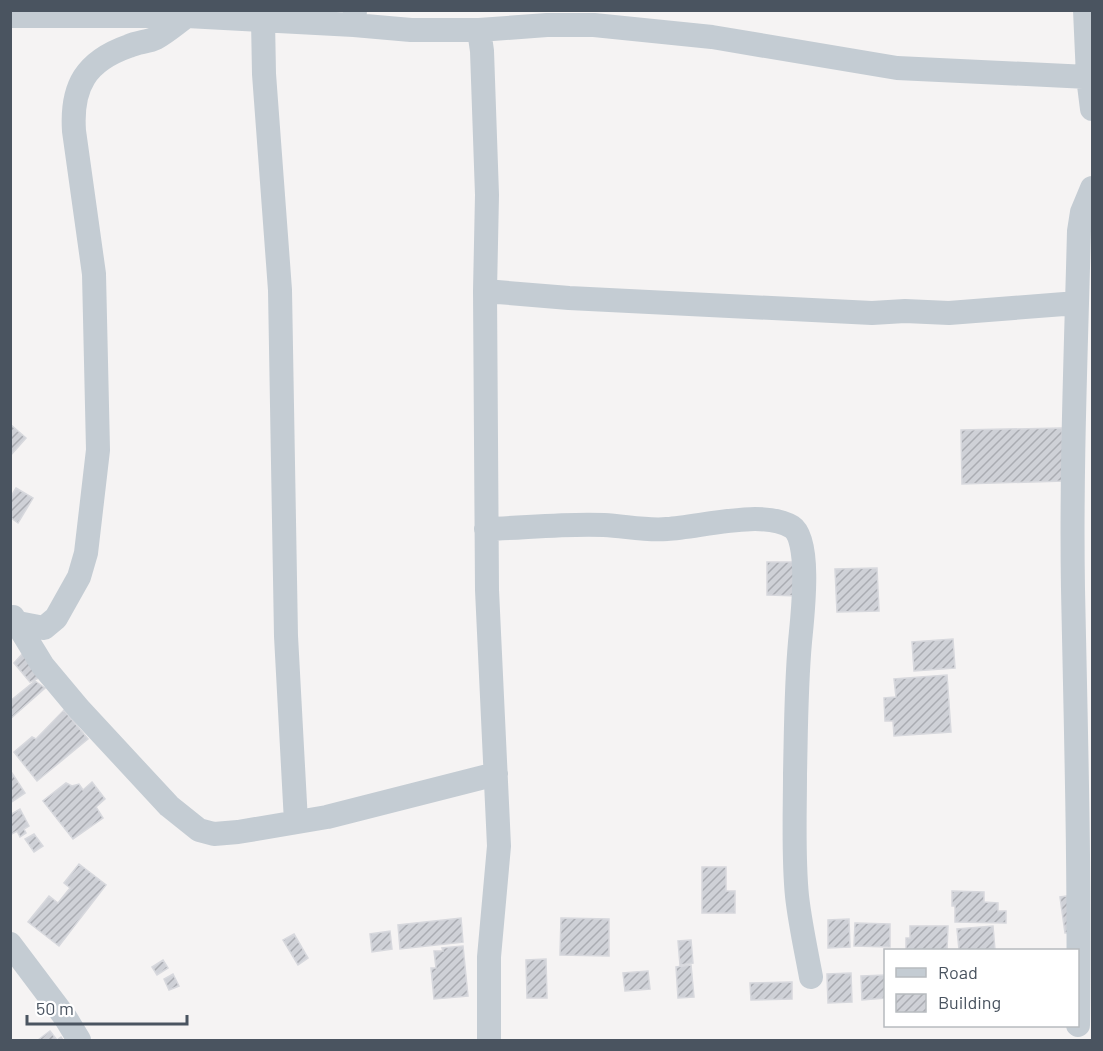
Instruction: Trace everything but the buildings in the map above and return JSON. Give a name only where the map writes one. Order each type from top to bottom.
[{"type":"street","points":[[1085,10],[1092,109]]},
{"type":"street","points":[[10,16],[187,16],[263,20],[355,18],[411,30],[480,30],[547,25],[594,25],[712,38],[897,68],[1088,77]]},
{"type":"street","points":[[14,618],[44,628],[56,618],[79,578],[86,553],[93,494],[98,450],[94,274],[74,131],[74,102],[84,76],[105,56],[130,45],[155,39],[187,16]]},
{"type":"street","points":[[263,20],[264,74],[280,290],[286,636],[296,822]]},
{"type":"street","points":[[480,30],[487,195],[485,291],[487,601],[499,846],[489,957],[489,1041]]},
{"type":"street","points":[[1078,949],[1085,778],[1073,588],[1083,433],[1077,303],[1079,231],[1082,212],[1092,188]]},
{"type":"street","points":[[485,291],[872,313],[905,311],[949,313],[1077,303]]},
{"type":"street","points":[[486,529],[603,525],[667,529],[730,521],[759,520],[781,521],[796,529],[804,556],[796,678],[794,825],[797,895],[811,977]]},
{"type":"street","points":[[14,618],[43,666],[79,709],[169,806],[199,831],[213,834],[238,832],[327,817],[496,774]]},
{"type":"street","points":[[10,944],[65,1017],[79,1041]]}]
